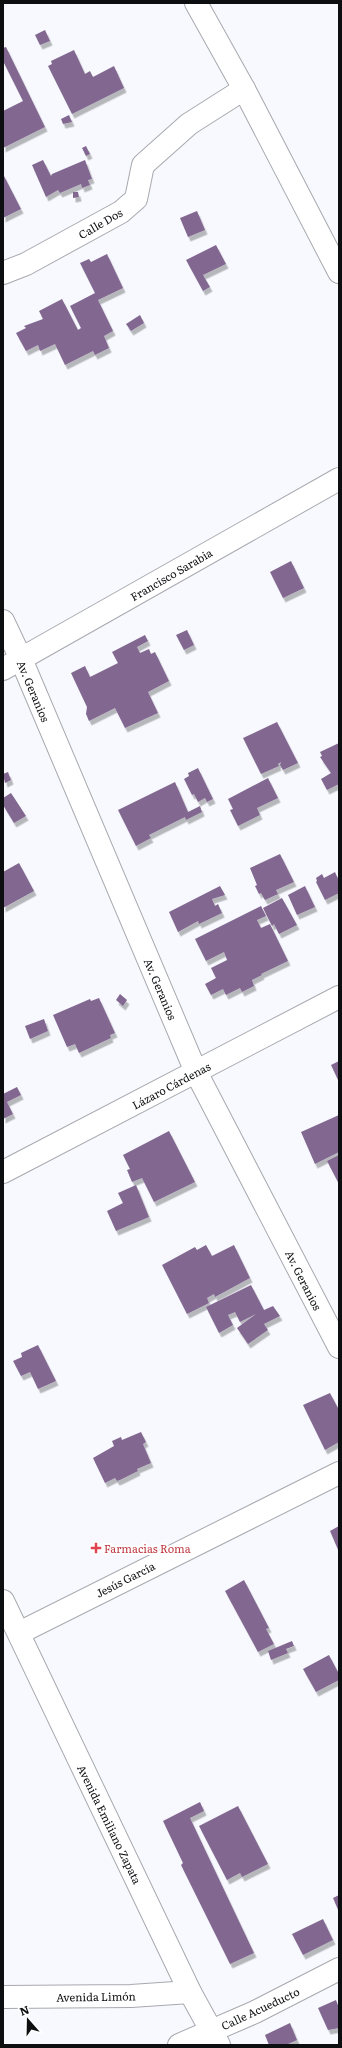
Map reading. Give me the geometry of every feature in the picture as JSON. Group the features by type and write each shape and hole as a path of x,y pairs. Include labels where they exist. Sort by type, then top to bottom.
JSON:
{"street":[{"path":"196,3 244,89 339,272"},
{"name":"Calle Dos","path":"3,273 26,264 121,212 136,199 143,164 189,124 244,89"},
{"name":"Francisco Sarabia","path":"12,664 339,479"},
{"name":"Av. Geranios","path":"3,622 12,664 196,1072 339,1347"},
{"name":"Lázaro Cárdenas","path":"3,1172 339,998"},
{"name":"Jesús García","path":"19,1633 339,1472"},
{"name":"Avenida Emiliano Zapata","path":"3,1602 190,1992 216,2038"},
{"name":"Calle Acueducto","path":"179,2045 216,2038 255,2012 339,1969"},
{"name":"Avenida Limón","path":"3,1997 131,1996 190,1992"}],"building":[{"path":"45,30 50,41 40,45 35,35"},
{"path":"6,47 45,127 3,148 3,111 23,101 3,61 3,48"},
{"path":"74,50 85,74 90,71 93,77 114,66 124,88 72,114 48,66 52,64 51,61"},
{"path":"69,115 72,122 63,124 61,119"},
{"path":"86,146 90,154 86,156 82,148"},
{"path":"43,160 51,176 52,174 85,160 92,179 88,180 90,185 82,188 81,184 60,193 58,190 46,197 32,165"},
{"path":"3,174 21,209 3,218"},
{"path":"73,192 78,192 79,197 73,198"},
{"path":"197,211 205,230 188,237 180,218"},
{"path":"216,245 226,264 203,275 210,287 203,291 186,260"},
{"path":"107,254 123,288 98,300 113,331 104,336 109,348 95,355 93,351 65,365 55,344 40,351 38,345 26,351 16,333 26,328 24,326 43,319 39,311 62,299 78,330 81,328 70,306 95,293 80,263 89,259 91,262"},
{"path":"140,315 144,323 131,331 126,324"},
{"path":"291,561 304,588 283,598 270,572"},
{"path":"187,630 194,645 184,650 176,635"},
{"path":"145,635 148,641 137,647 140,653 149,649 151,654 155,652 169,681 148,692 158,713 125,728 115,708 89,721 86,714 87,707 71,673 85,666 90,677 118,663 112,652"},
{"path":"277,722 298,763 283,770 280,765 281,762 278,764 279,766 261,774 243,738"},
{"path":"339,743 339,784 327,790 321,779 331,773 320,757 322,756 320,752"},
{"path":"198,768 213,799 207,802 205,798 198,802 194,794 192,795 184,779 189,776 188,773"},
{"path":"8,772 11,780 5,783 3,774"},
{"path":"268,778 278,798 257,808 260,815 238,826 230,810 233,809 228,799"},
{"path":"175,782 188,812 200,806 202,812 186,820 185,817 149,835 151,838 136,846 118,810"},
{"path":"11,793 26,816 14,823 3,805 3,798"},
{"path":"280,854 294,882 276,890 278,894 265,900 261,893 259,894 255,886 257,885 250,868"},
{"path":"19,863 34,891 3,908 3,872"},
{"path":"335,872 339,881 339,893 325,900 316,882 316,878 322,874 324,878"},
{"path":"220,886 225,895 212,899 215,906 218,904 222,913 199,924 198,921 178,932 169,912"},
{"path":"305,886 315,907 297,915 288,895"},
{"path":"282,898 297,925 279,934 274,924 272,926 263,908"},
{"path":"261,906 266,916 257,920 261,928 270,924 288,961 252,980 254,986 242,992 240,988 226,995 223,989 211,995 205,984 216,978 211,968 227,960 224,952 206,961 195,939"},
{"path":"120,994 127,1000 123,1006 116,1000"},
{"path":"99,998 115,1033 110,1035 111,1038 79,1053 75,1044 67,1047 53,1015 90,999 91,1001"},
{"path":"44,1019 48,1031 30,1039 25,1026"},
{"path":"339,1061 339,1082 331,1065"},
{"path":"17,1087 21,1095 7,1102 13,1114 3,1119 3,1094"},
{"path":"339,1115 339,1152 315,1164 301,1132"},
{"path":"169,1131 195,1182 154,1202 142,1178 132,1182 127,1170 130,1169 123,1155"},
{"path":"339,1155 339,1184 327,1161"},
{"path":"136,1185 149,1217 116,1231 107,1211 123,1203 118,1193"},
{"path":"206,1245 212,1256 234,1245 250,1278 215,1297 214,1294 207,1298 209,1303 187,1314 162,1265 195,1247 197,1250"},
{"path":"251,1285 264,1310 273,1306 280,1316 264,1324 268,1330 248,1344 237,1328 256,1314 240,1322 235,1312 228,1315 233,1325 219,1333 206,1307"},
{"path":"38,1345 56,1381 38,1389 30,1372 21,1376 13,1361 22,1357 21,1353"},
{"path":"330,1393 339,1410 339,1442 325,1450 303,1405"},
{"path":"141,1432 146,1442 143,1444 151,1463 137,1469 138,1471 120,1480 117,1481 115,1478 105,1483 93,1458 114,1446 112,1441 121,1437 122,1440"},
{"path":"339,1526 339,1552 330,1531"},
{"path":"244,1580 269,1628 266,1629 274,1644 258,1652 225,1591"},
{"path":"292,1641 294,1646 286,1649 288,1653 271,1660 268,1651"},
{"path":"329,1655 339,1674 339,1680 316,1692 303,1669"},
{"path":"200,1802 204,1811 190,1818 254,1953 230,1964 181,1865 183,1863 163,1821"},
{"path":"238,1806 268,1864 242,1877 240,1873 227,1880 199,1826"},
{"path":"339,1895 339,1912 333,1898"},
{"path":"323,1919 333,1940 303,1955 292,1934"},
{"path":"336,2000 339,2008 339,2028 328,2030 318,2008"},
{"path":"290,2023 297,2040 286,2045 269,2045 265,2035"}],"place":[{"name":"Farmacias Roma","path":"96,1548"}]}
